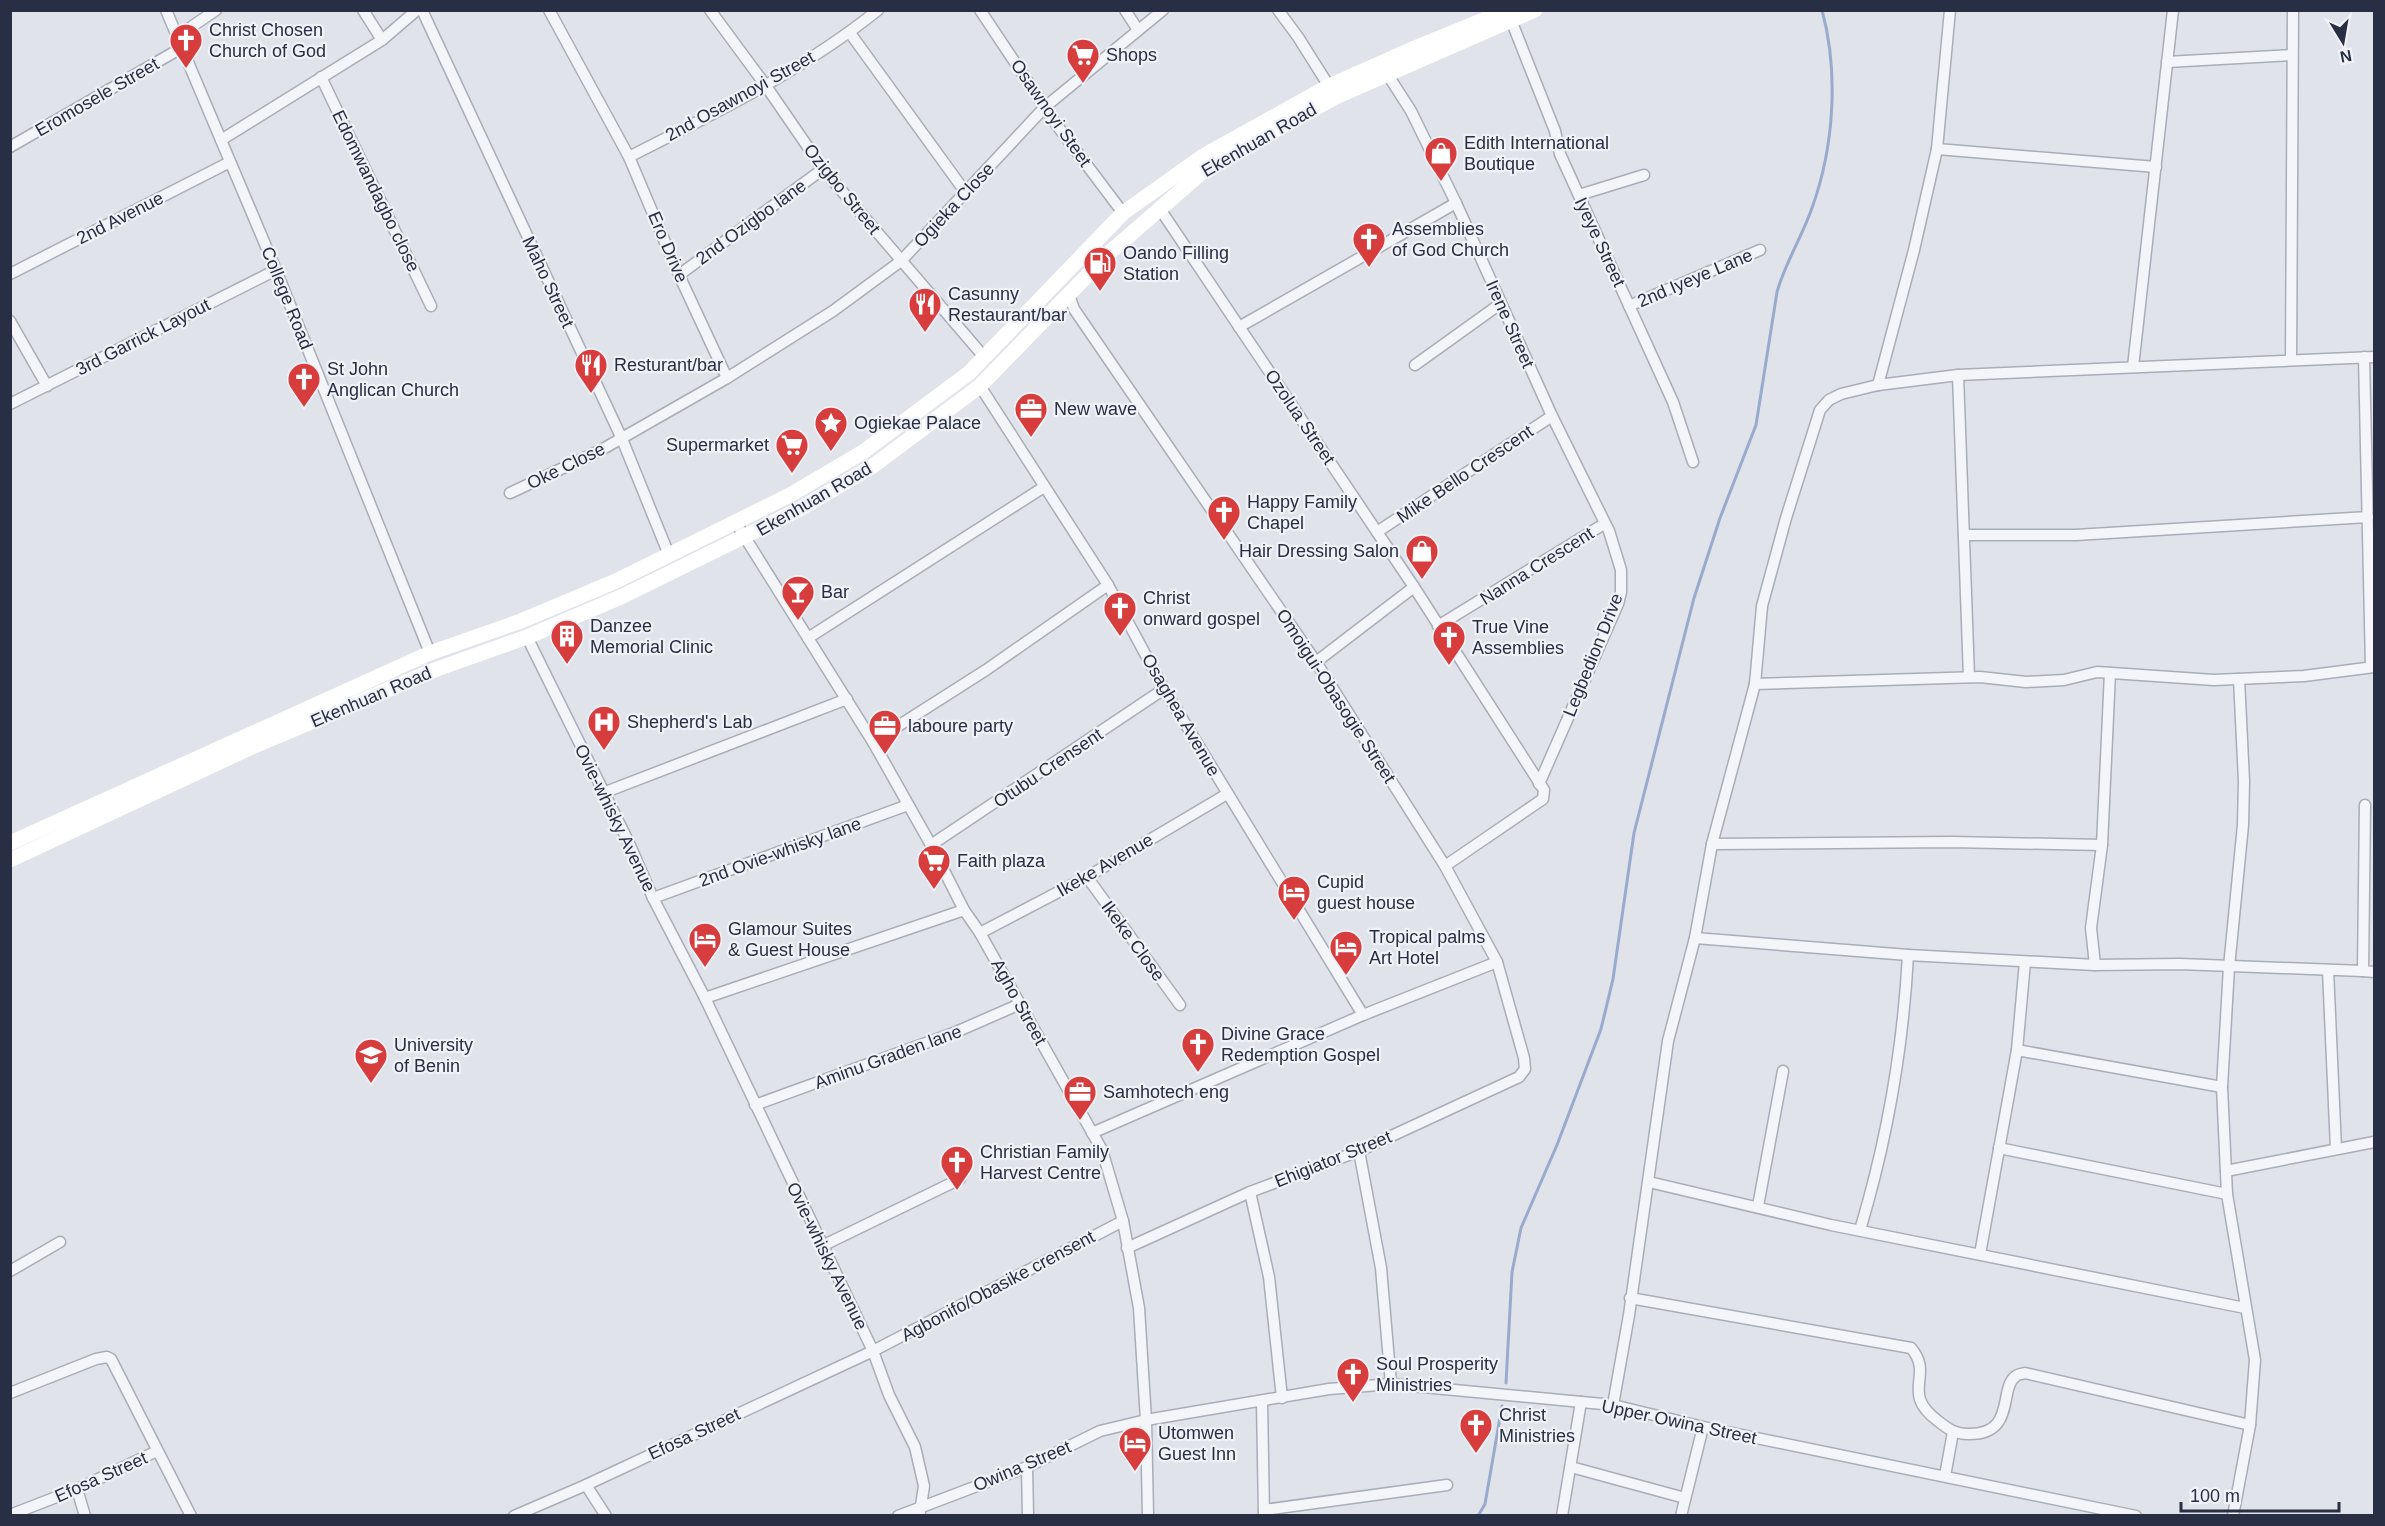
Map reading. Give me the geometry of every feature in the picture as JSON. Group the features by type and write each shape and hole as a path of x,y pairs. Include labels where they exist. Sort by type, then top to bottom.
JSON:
{"main road":[{"name":"Ekenhuan Road","path":"10,843 430,653 521,621 616,581 736,523 863,452 969,373 1123,213 1203,156 1383,68 1510,15 1535,10"},
{"name":"Ekenhuan Road","path":"10,860 254,746 437,669 527,637 623,596 744,538 873,466 980,386 1115,248 1208,166 1333,91"}],"street":[{"name":"College Road","path":"166,10 276,270 430,653"},
{"path":"178,36 216,10"},
{"path":"363,10 382,40"},
{"path":"221,140 382,40 417,10"},
{"name":"Maho Street","path":"422,10 621,439 669,555"},
{"name":"Ero Drive","path":"549,10 629,157 679,275 727,378"},
{"name":"Ozigbo Street","path":"710,10 823,169 985,358"},
{"name":"2nd Osawnoyi Street","path":"629,157 766,86 850,33 878,10"},
{"name":"Osawnoyi Steet","path":"980,10 1045,107 1123,213"},
{"path":"1125,10 1138,30"},
{"name":"Ogieka Close","path":"727,378 833,311 901,261 1045,107 1163,10"},
{"path":"1278,10 1333,91"},
{"path":"1878,385 1914,250 1937,149 1950,10"},
{"path":"2133,367 2173,10"},
{"path":"2291,360 2293,10"},
{"name":"Iyeye Street","path":"1510,15 1555,131 1560,154 1673,402 1693,462"},
{"path":"850,33 966,193"},
{"name":"Eromosele Street","path":"10,147 183,47"},
{"path":"2167,62 2292,55"},
{"name":"Irene Street","path":"1383,68 1411,111 1456,202 1500,304 1604,524"},
{"name":"Edomwandagbo close","path":"321,77 431,306"},
{"path":"1937,149 2156,167"},
{"name":"2nd Avenue","path":"10,274 230,162"},
{"name":"2nd Ozigbo lane","path":"679,275 823,169"},
{"path":"1579,195 1644,175"},
{"path":"1239,327 1456,202"},
{"name":"Ozolua Street","path":"1160,209 1414,587 1539,784"},
{"name":"2nd Iyeye Lane","path":"1629,306 1760,250"},
{"name":"3rd Garrick Layout","path":"10,405 276,270"},
{"name":"Omoigui-Obasogie Street","path":"1069,295 1074,309 1316,662 1445,866 1497,962 1524,1058"},
{"path":"1415,364 1500,304"},
{"path":"10,321 47,386"},
{"path":"1613,1405 1649,1182 1668,1041 1695,938 1712,844 1755,684 1762,606 1786,518 1820,410 1828,400 1841,394 1878,385 1958,375 2369,357 2368,517 2373,667 2304,676 2214,680 2097,672 2064,680 2026,682 1969,677 1755,684"},
{"path":"1958,375 1969,677"},
{"path":"621,439 727,378"},
{"name":"Osaghea Avenue","path":"980,386 1108,585 1164,689 1362,1015"},
{"name":"Mike Bello Crescent","path":"1377,532 1552,416"},
{"name":"Oke Close","path":"510,493 621,439"},
{"path":"808,638 1044,487"},
{"path":"1964,535 2076,535 2368,517"},
{"name":"Agho Street","path":"736,523 873,742 931,845 964,910 980,933 1102,1150 1123,1221 1138,1308 1146,1420 1148,1515"},
{"name":"Nanna Crescent","path":"1438,626 1604,524"},
{"name":"Legbedion Drive","path":"1539,784 1618,604 1621,592 1621,570 1609,531 1604,524"},
{"path":"873,742 986,670 1108,585"},
{"path":"1316,662 1414,587"},
{"name":"Ovie-whisky Avenue","path":"527,637 629,843 653,898 705,998 873,1351 889,1395 915,1447 924,1486 920,1512"},
{"path":"2095,966 2091,928 2102,845 2110,673"},
{"path":"2233,1515 2250,1425 2255,1360 2227,1194 2222,1086 2229,967 2243,825 2244,781 2239,679"},
{"name":"Otubu Crensent","path":"931,845 1164,689"},
{"path":"603,793 847,699"},
{"path":"1445,866 1543,799 1544,790 1539,784"},
{"name":"Ikeke Avenue","path":"980,933 1086,877 1227,794"},
{"name":"2nd Ovie-whisky lane","path":"653,898 908,805"},
{"path":"2363,971 2366,805"},
{"path":"1712,844 1952,842 2102,845"},
{"name":"Ikeke Close","path":"1086,877 1180,1005"},
{"path":"705,998 964,910"},
{"path":"1695,938 1908,955 2095,966 2180,964 2374,972"},
{"path":"1860,1230 1877,1171 1892,1097 1905,1014 1908,955"},
{"path":"1092,1133 1362,1015 1497,962"},
{"path":"1980,1254 2017,1050 2025,962"},
{"path":"2328,970 2336,1149"},
{"name":"Aminu Graden lane","path":"755,1105 956,1032 1020,1004"},
{"path":"2017,1050 2222,1086"},
{"name":"Ehigiator Street","path":"1127,1248 1250,1192 1359,1151 1519,1077 1525,1069 1524,1058"},
{"path":"1758,1206 1783,1071"},
{"path":"2226,1171 2374,1142"},
{"path":"1999,1148 2227,1194"},
{"path":"1359,1151 1380,1268 1391,1384"},
{"path":"822,1245 960,1179"},
{"path":"1649,1182 1860,1230 2245,1308"},
{"path":"1250,1192 1269,1277 1282,1398"},
{"name":"Agbonifo/Obasike crensent","path":"873,1351 1123,1221"},
{"path":"10,1270 60,1242"},
{"path":"1630,1298 1911,1348 1918,1357 1920,1367 1918,1396 1922,1407 1953,1432 1969,1434 1986,1431 2001,1419 2011,1382 2015,1376 2025,1373 2250,1425"},
{"name":"Efosa Street","path":"514,1515 586,1485 873,1351"},
{"path":"10,1393 96,1359 107,1357 111,1359 157,1451"},
{"name":"Upper Owina Street","path":"1146,1420 1329,1389 1391,1384 1613,1405 1703,1427 2135,1515"},
{"path":"1262,1402 1264,1513 1446,1485"},
{"path":"1562,1515 1581,1402"},
{"name":"Owina Street","path":"898,1515 920,1512 1026,1467 1100,1431 1146,1420"},
{"path":"1681,1515 1703,1427"},
{"path":"1945,1476 1953,1432"},
{"name":"Efosa Street","path":"10,1515 77,1489 157,1451 191,1515"},
{"path":"1026,1467 1028,1515"},
{"path":"1571,1467 1685,1498"},
{"path":"586,1485 606,1515"},
{"path":"77,1489 85,1515"}],"waterway":[{"path":"1506,1383 1512,1272 1521,1228 1557,1145 1601,1029 1613,979 1634,833 1694,598 1720,518 1756,425 1777,292 1812,208 1825,160 1832,110 1832,84 1831,59 1822,10"},
{"path":"1478,1516 1485,1504 1502,1406"}],"place":[{"name":"Christ Chosen Church of God","path":"186,69"},
{"name":"Shops","path":"1083,84"},
{"name":"Edith International Boutique","path":"1441,182"},
{"name":"Assemblies of God Church","path":"1369,268"},
{"name":"Oando Filling Station","path":"1100,292"},
{"name":"Casunny Restaurant/bar","path":"925,333"},
{"name":"Resturant/bar","path":"591,394"},
{"name":"St John Anglican Church","path":"304,408"},
{"name":"New wave","path":"1031,438"},
{"name":"Ogiekae Palace","path":"831,452"},
{"name":"Supermarket","path":"792,474"},
{"name":"Happy Family Chapel","path":"1224,541"},
{"name":"Hair Dressing Salon","path":"1422,580"},
{"name":"Bar","path":"798,621"},
{"name":"Christ onward gospel","path":"1120,637"},
{"name":"Danzee Memorial Clinic","path":"567,665"},
{"name":"True Vine Assemblies","path":"1449,666"},
{"name":"Shepherd's Lab","path":"604,751"},
{"name":"laboure party","path":"885,755"},
{"name":"Faith plaza","path":"934,890"},
{"name":"Cupid guest house","path":"1294,921"},
{"name":"Glamour Suites & Guest House","path":"705,968"},
{"name":"Tropical palms Art Hotel","path":"1346,976"},
{"name":"Divine Grace Redemption Gospel","path":"1198,1073"},
{"name":"University of Benin","path":"371,1084"},
{"name":"Samhotech eng","path":"1080,1121"},
{"name":"Christian Family Harvest Centre","path":"957,1191"},
{"name":"Soul Prosperity Ministries","path":"1353,1403"},
{"name":"Christ Ministries","path":"1476,1454"},
{"name":"Utomwen Guest Inn","path":"1135,1472"}]}
